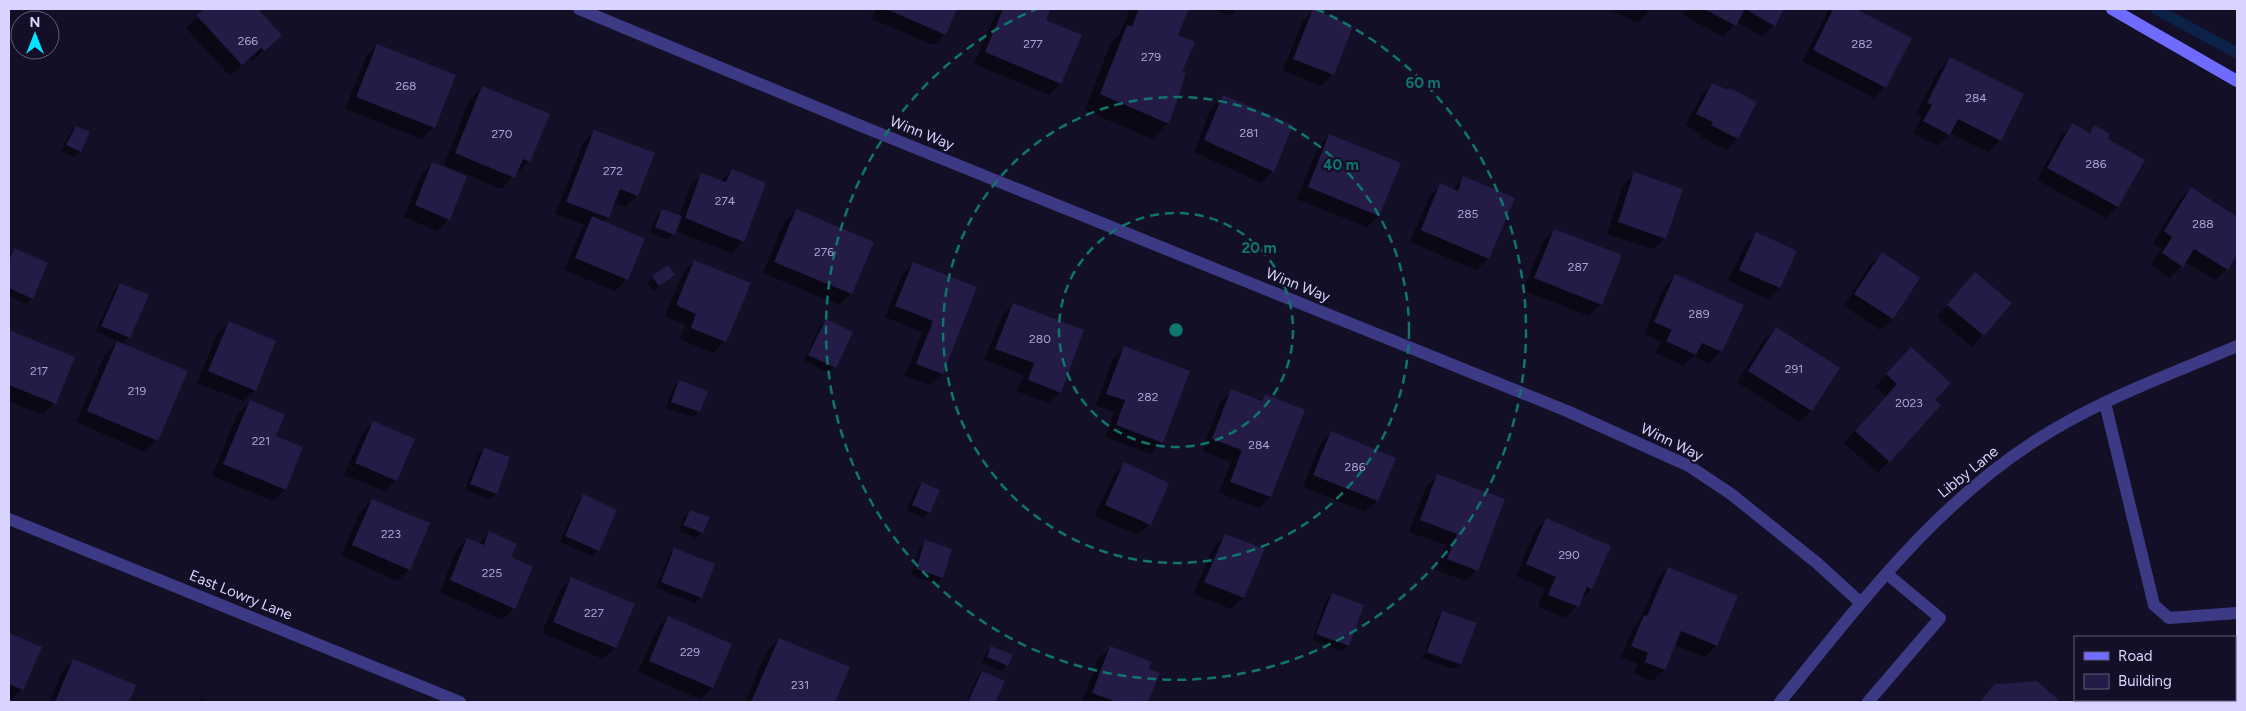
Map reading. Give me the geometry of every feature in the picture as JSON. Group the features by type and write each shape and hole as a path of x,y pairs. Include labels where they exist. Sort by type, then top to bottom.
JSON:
{"street":[{"name":"Winn Way","path":"579,9 880,134 1567,411 1689,466 1731,494 1817,563 1861,603"},
{"path":"2112,9 2237,81"},
{"name":"Libby Lane","path":"1780,702 1861,603 1943,514 1991,472 2036,440 2105,403 2237,346"},
{"path":"2105,403 2154,605 2169,618 2237,613"},
{"name":"East Lowry Lane","path":"9,519 460,702"},
{"path":"1868,702 1940,618 1888,574"}],"building":[{"path":"205,9 258,9 282,35 265,51 261,48 242,65 196,15"},
{"path":"886,9 957,9 946,35"},
{"path":"1003,9 1047,9 1050,10 1046,20 1082,35 1061,84 985,52"},
{"path":"1139,9 1189,9 1178,35 1195,42 1182,72 1186,73 1169,124 1100,94 1127,25 1132,26"},
{"path":"1313,9 1353,26 1334,75 1293,59"},
{"path":"1704,9 1745,9 1736,26"},
{"path":"1745,9 1784,9 1775,26"},
{"path":"1833,9 1856,9 1912,38 1886,88 1813,50"},
{"path":"377,44 456,75 435,128 356,97"},
{"path":"1950,57 2024,94 2001,141 1958,119 1950,135 1923,121 1932,105 1927,103"},
{"path":"1712,83 1728,90 1729,88 1757,102 1738,139 1711,125 1713,122 1696,114"},
{"path":"482,86 550,114 530,162 523,159 515,178 455,153"},
{"path":"1223,95 1293,125 1274,172 1204,140"},
{"path":"2072,123 2090,133 2094,125 2110,134 2108,139 2145,160 2118,207 2047,168"},
{"path":"76,126 90,132 81,152 66,145"},
{"path":"594,130 655,153 638,196 620,189 609,218 566,202"},
{"path":"1329,134 1401,163 1379,216 1308,187"},
{"path":"432,162 467,176 450,220 415,205"},
{"path":"732,169 766,183 744,242 685,218 701,173 726,182"},
{"path":"1634,172 1683,189 1666,239 1618,222"},
{"path":"1463,176 1515,198 1489,259 1421,230 1440,183 1458,191"},
{"path":"2191,187 2237,217 2237,254 2228,270 2194,249 2183,267 2162,253 2172,237 2164,231"},
{"path":"662,209 682,216 675,235 655,227"},
{"path":"796,209 874,242 852,294 774,262"},
{"path":"592,216 645,239 628,280 575,258"},
{"path":"1554,229 1622,255 1602,305 1534,278"},
{"path":"1756,232 1797,251 1780,288 1739,270"},
{"path":"14,248 48,263 33,299 9,288 9,260"},
{"path":"1882,252 1920,278 1893,319 1854,294"},
{"path":"694,260 751,283 726,342 691,328 696,314 676,305"},
{"path":"913,262 977,287 943,374 916,364 933,321 895,306"},
{"path":"668,265 675,275 659,286 652,276"},
{"path":"1975,272 2012,303 1984,336 1947,305"},
{"path":"1675,274 1744,305 1722,352 1702,343 1696,355 1666,341 1672,330 1654,322"},
{"path":"120,283 149,295 130,338 101,326"},
{"path":"1013,303 1084,330 1061,393 1028,380 1034,363 995,349"},
{"path":"826,319 853,332 836,368 808,355"},
{"path":"229,321 276,341 256,391 208,371"},
{"path":"1776,327 1840,368 1812,411 1748,371"},
{"path":"9,330 75,357 56,404 9,385"},
{"path":"117,341 188,371 158,441 87,411"},
{"path":"1124,346 1190,371 1163,443 1116,425 1125,400 1106,394"},
{"path":"1911,347 1951,383 1935,400 1941,405 1890,462 1855,431 1897,384 1886,374"},
{"path":"679,380 708,391 700,412 671,402"},
{"path":"1231,389 1262,401 1265,394 1305,410 1271,497 1230,482 1242,450 1212,439"},
{"path":"250,400 285,415 276,436 303,447 286,490 223,464"},
{"path":"373,421 415,439 397,481 355,463"},
{"path":"1331,431 1396,458 1378,501 1313,475"},
{"path":"484,448 510,457 497,494 470,484"},
{"path":"1124,462 1169,483 1151,525 1105,505"},
{"path":"1437,474 1505,499 1478,571 1447,559 1457,534 1420,520"},
{"path":"922,482 940,490 930,513 912,505"},
{"path":"583,494 617,510 599,551 565,536"},
{"path":"372,499 430,523 410,570 352,545"},
{"path":"690,510 710,517 703,533 683,525"},
{"path":"1546,518 1611,546 1592,589 1587,587 1579,607 1548,595 1556,577 1526,564"},
{"path":"489,531 517,544 511,557 533,567 515,609 450,580 467,538 484,545"},
{"path":"1225,534 1265,549 1244,598 1204,582"},
{"path":"925,540 952,549 943,578 916,569"},
{"path":"674,548 715,564 702,598 661,582"},
{"path":"1668,567 1738,596 1717,646 1681,631 1665,670 1645,662 1648,653 1631,646 1644,615 1647,616"},
{"path":"571,577 635,604 616,648 553,622"},
{"path":"1332,593 1364,605 1349,646 1316,634"},
{"path":"1442,611 1477,623 1461,664 1427,652"},
{"path":"668,616 732,644 713,688 649,661"},
{"path":"9,633 42,647 23,690 9,684"},
{"path":"779,638 850,667 835,702 751,702"},
{"path":"991,646 1013,655 1008,666 987,657"},
{"path":"1110,646 1152,662 1149,669 1160,673 1148,702 1117,702 1092,693"},
{"path":"73,659 136,685 129,702 55,702"},
{"path":"982,671 1005,681 995,702 968,702"},
{"path":"2037,681 2061,702 1979,702 1996,683"}],"waterway":[{"path":"2156,9 2237,53"}]}
